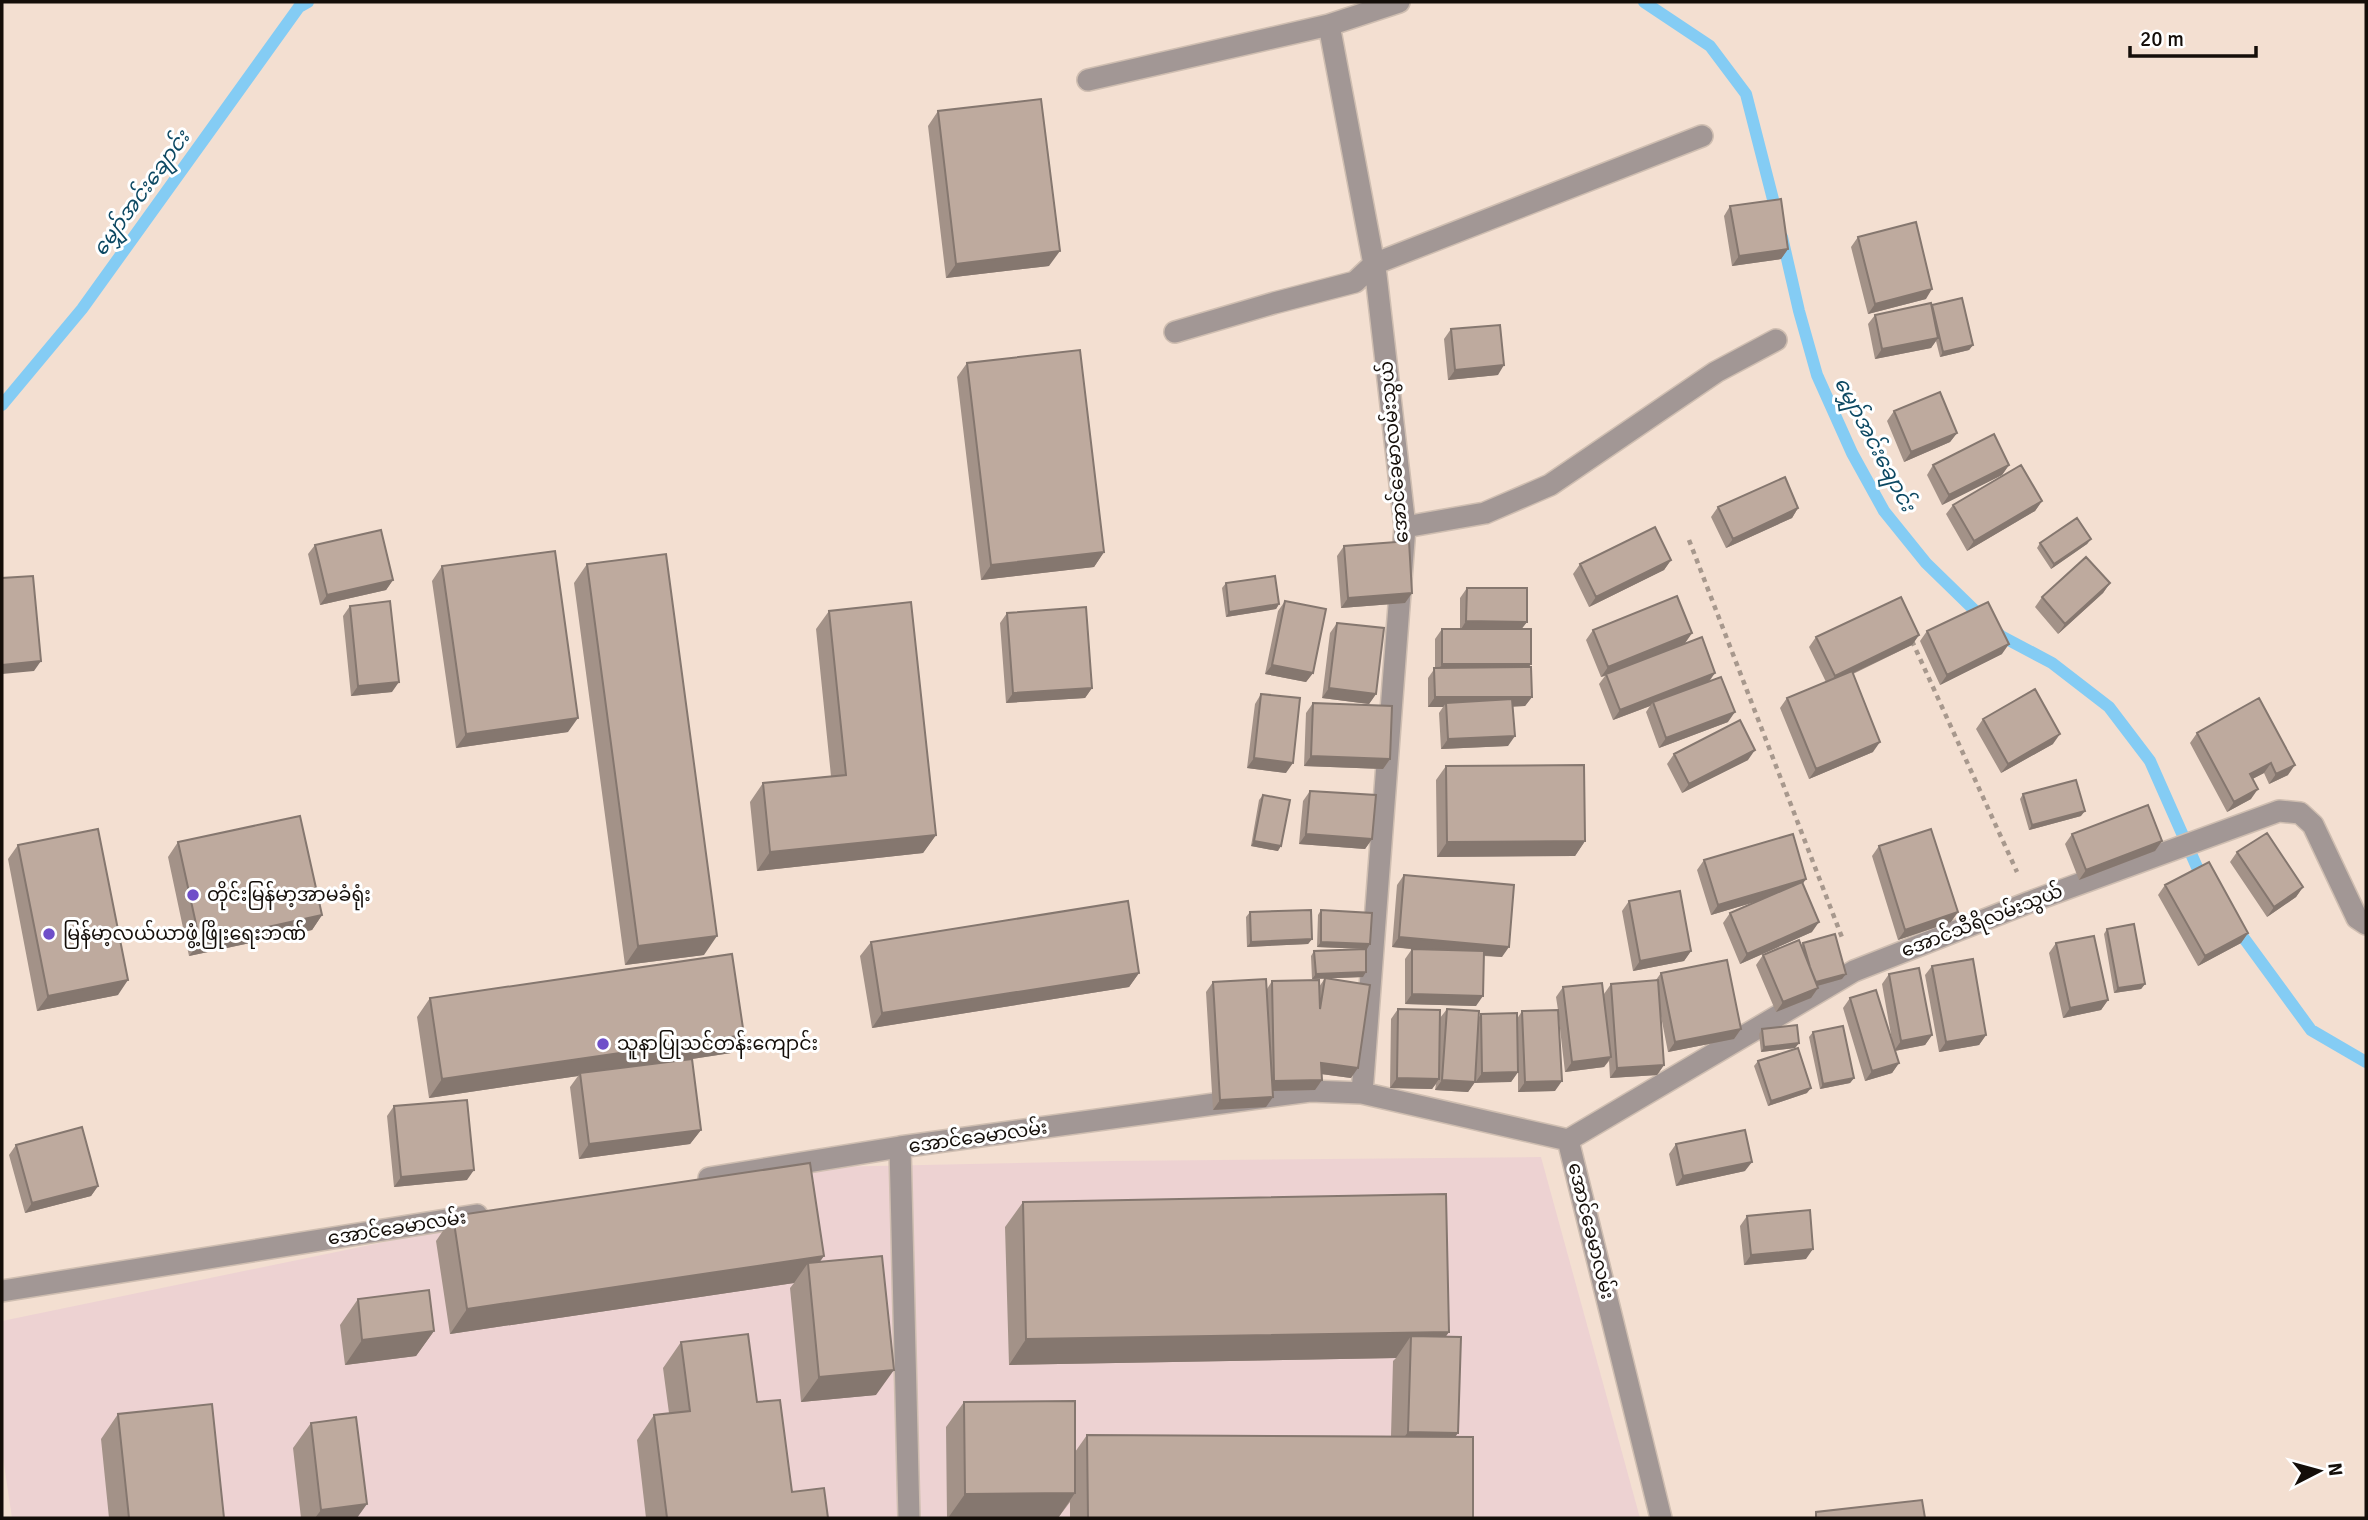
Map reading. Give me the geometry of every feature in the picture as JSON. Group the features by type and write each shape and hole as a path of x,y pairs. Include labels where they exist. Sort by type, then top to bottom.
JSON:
{"street":[{"path":"1088,80 1329,25 1399,2"},
{"name":"အောင်ခေမာလမ်းသွယ်","path":"1329,25 1374,264 1405,527 1362,1093"},
{"path":"1175,332 1354,282 1374,264 1702,136"},
{"path":"1405,527 1485,513 1550,485 1716,372 1776,340"},
{"name":"အောင်သီရိလမ်းသွယ်","path":"1568,1140 1854,971 2030,902 2279,811 2300,813 2313,825 2357,918 2366,924"},
{"name":"အောင်ခေမာလမ်း","path":"693,1180 900,1147 1310,1091 1362,1093 1568,1140 1661,1518"},
{"path":"900,1147 909,1518"},
{"name":"အောင်ခေမာလမ်း","path":"2,1291 499,1211"}],"path":[{"path":"1689,540 1854,971"},
{"path":"1909,635 2030,902"}],"shaded area":[{"path":"1541,1157 1640,1518 12,1518 2,1451 2,1321 510,1216 828,1167"}],"building":[{"path":"1041,99 1060,251 956,264 938,111"},
{"path":"1781,199 1788,249 1739,256 1730,206"},
{"path":"1916,222 1932,289 1875,304 1858,237"},
{"path":"1962,298 1973,345 1943,352 1932,305"},
{"path":"1931,303 1938,338 1882,349 1875,315"},
{"path":"1500,325 1504,365 1455,370 1451,329"},
{"path":"1080,350 1104,552 991,565 967,363"},
{"path":"1940,392 1957,433 1911,452 1894,411"},
{"path":"1994,434 2009,465 1949,495 1933,465"},
{"path":"2021,465 2042,501 1974,541 1953,505"},
{"path":"1785,477 1798,508 1733,539 1718,507"},
{"path":"2077,518 2091,539 2054,564 2040,543"},
{"path":"1655,527 1671,560 1596,597 1580,564"},
{"path":"381,530 393,580 327,595 315,545"},
{"path":"1409,541 1412,593 1348,598 1344,546"},
{"path":"555,551 578,718 466,734 442,566"},
{"path":"666,554 717,936 638,946 587,564"},
{"path":"2086,557 2110,583 2065,624 2042,597"},
{"path":"33,576 41,661 2,665 2,578"},
{"path":"1275,576 1279,604 1229,612 1226,583"},
{"path":"1467,588 1527,588 1527,622 1466,621"},
{"path":"1677,596 1692,633 1608,667 1593,630"},
{"path":"1901,597 1919,635 1835,676 1816,637"},
{"path":"390,601 399,682 358,686 350,606"},
{"path":"1285,601 1326,609 1313,673 1272,665"},
{"path":"911,602 936,835 770,852 763,783 846,775 829,611"},
{"path":"1988,602 2009,644 1947,675 1927,631"},
{"path":"1086,607 1092,688 1013,693 1007,613"},
{"path":"1337,623 1384,628 1376,694 1329,688"},
{"path":"1442,629 1531,629 1531,664 1442,664"},
{"path":"1702,637 1715,673 1620,710 1606,674"},
{"path":"1531,667 1532,697 1435,697 1434,668"},
{"path":"1852,671 1880,742 1816,769 1787,698"},
{"path":"1721,677 1735,712 1666,738 1653,702"},
{"path":"2035,689 2060,734 2008,764 1983,719"},
{"path":"1261,694 1300,698 1293,763 1254,758"},
{"path":"2259,698 2295,765 2276,774 2271,763 2250,774 2258,789 2234,802 2197,733"},
{"path":"1512,699 1515,736 1448,739 1446,703"},
{"path":"1313,703 1392,706 1390,759 1311,756"},
{"path":"1740,720 1755,750 1689,784 1674,754"},
{"path":"1584,765 1585,841 1447,842 1446,766"},
{"path":"2076,780 2085,811 2032,825 2023,794"},
{"path":"1310,791 1376,795 1372,839 1306,834"},
{"path":"1263,795 1290,800 1281,846 1254,841"},
{"path":"2148,805 2162,841 2086,870 2072,834"},
{"path":"300,816 322,915 200,942 178,842"},
{"path":"98,829 128,980 48,996 18,845"},
{"path":"1931,829 1958,912 1905,930 1879,846"},
{"path":"2267,833 2303,887 2274,907 2237,852"},
{"path":"1793,834 1806,879 1718,905 1704,860"},
{"path":"2209,862 2248,933 2205,956 2165,885"},
{"path":"1404,875 1514,885 1509,947 1399,937"},
{"path":"1802,882 1819,922 1747,954 1730,913"},
{"path":"1680,891 1691,951 1640,961 1629,901"},
{"path":"1128,901 1139,973 882,1013 871,942"},
{"path":"1311,910 1312,939 1251,942 1250,912"},
{"path":"1321,910 1372,913 1370,944 1321,942"},
{"path":"2134,924 2145,984 2118,988 2107,929"},
{"path":"1835,934 1846,974 1816,982 1803,943"},
{"path":"2094,936 2108,1000 2070,1008 2056,943"},
{"path":"1799,940 1818,988 1783,1002 1763,955"},
{"path":"1366,949 1366,972 1316,974 1314,951"},
{"path":"1412,949 1484,951 1483,996 1412,994"},
{"path":"732,954 744,1035 442,1079 430,998"},
{"path":"1973,959 1986,1035 1946,1042 1932,966"},
{"path":"1727,960 1741,1029 1675,1042 1661,973"},
{"path":"1919,968 1932,1035 1901,1041 1889,974"},
{"path":"1325,978 1370,985 1358,1068 1321,1063 1322,1080 1274,1081 1272,981 1319,980 1320,1009"},
{"path":"1266,979 1273,1097 1220,1100 1213,982"},
{"path":"1658,980 1664,1065 1617,1068 1611,984"},
{"path":"1602,983 1611,1057 1572,1062 1563,987"},
{"path":"1876,990 1899,1063 1872,1071 1850,998"},
{"path":"1398,1009 1440,1010 1439,1079 1397,1078"},
{"path":"1447,1009 1479,1011 1475,1082 1442,1080"},
{"path":"1558,1010 1562,1081 1525,1082 1522,1011"},
{"path":"1517,1013 1518,1072 1482,1073 1481,1014"},
{"path":"1797,1025 1799,1043 1764,1047 1762,1029"},
{"path":"1843,1026 1854,1078 1823,1084 1813,1032"},
{"path":"1798,1048 1811,1088 1771,1101 1758,1061"},
{"path":"692,1059 701,1130 589,1144 580,1073"},
{"path":"467,1100 474,1170 401,1177 394,1106"},
{"path":"82,1127 98,1186 32,1203 16,1145"},
{"path":"1745,1130 1752,1162 1683,1176 1676,1144"},
{"path":"810,1163 824,1256 467,1309 453,1216"},
{"path":"1446,1194 1449,1332 1026,1339 1023,1202"},
{"path":"1810,1210 1813,1249 1751,1255 1747,1216"},
{"path":"882,1256 894,1370 819,1377 808,1263"},
{"path":"429,1290 434,1331 362,1340 358,1299"},
{"path":"748,1334 757,1402 780,1400 792,1492 824,1488 828,1518 667,1518 654,1415 690,1411 681,1342"},
{"path":"1411,1336 1461,1337 1458,1433 1408,1432"},
{"path":"1075,1401 1075,1493 965,1494 964,1402"},
{"path":"212,1404 224,1518 129,1518 118,1414"},
{"path":"356,1417 367,1504 321,1510 311,1423"},
{"path":"1087,1435 1473,1437 1473,1518 1088,1518"},
{"path":"1922,1500 1925,1518 1816,1518 1816,1512"}],"waterway":[{"name":"မျှော်အင်းချောင်း","path":"2,405 82,309 299,7 308,2"},
{"name":"မျှော်အင်းချောင်း","path":"1644,2 1710,46 1746,94 1777,215"},
{"name":"မျှော်အင်းချောင်း","path":"1782,237 1817,375 1852,453 1884,511 1926,563 2001,636 2052,663 2109,707 2150,761 2204,883"},
{"name":"မျှော်အင်းချောင်း","path":"2235,926 2311,1030 2366,1062"}],"place":[{"name":"တိုင်းမြန်မာ့အာမခံရုံး","path":"193,895"},
{"name":"မြန်မာ့လယ်ယာဖွံ့ဖြိုးရေးဘဏ်","path":"49,934"},
{"name":"သူနာပြုသင်တန်းကျောင်း","path":"603,1044"}]}
